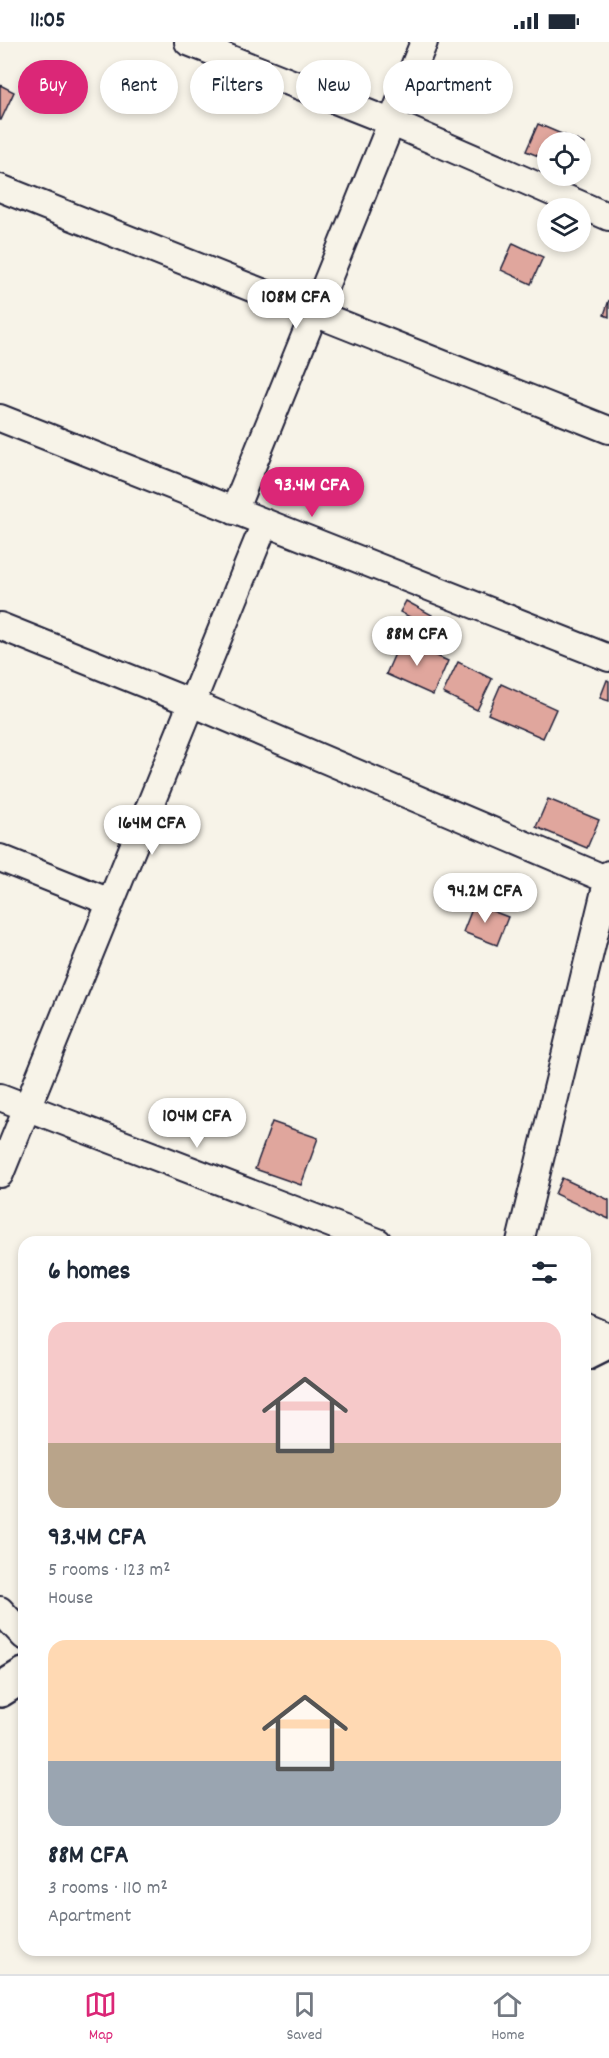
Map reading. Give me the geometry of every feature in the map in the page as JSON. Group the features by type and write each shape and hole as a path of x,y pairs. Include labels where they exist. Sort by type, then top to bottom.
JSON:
{"main road":[{"path":"591,1350 609,1339"},
{"path":"0,1689 18,1678"}],"street":[{"path":"188,42 393,123 609,217"},
{"path":"234,511 424,42"},
{"path":"0,188 609,430"},
{"path":"0,418 609,658"},
{"path":"0,1173 265,523"},
{"path":"0,626 192,703 608,877 521,1236"},
{"path":"0,858 110,902"},
{"path":"0,1097 362,1236"},
{"path":"591,1330 609,1339"},
{"path":"0,1610 18,1630"}],"building":[{"path":"0,85 14,92 1,120 0,120"},
{"path":"538,124 557,132 537,132 537,156 526,151"},
{"path":"513,243 543,257 531,284 501,270"},
{"path":"609,300 609,317 604,315"},
{"path":"406,601 432,615 427,626 400,612"},
{"path":"401,640 448,661 433,695 386,674"},
{"path":"458,662 492,679 477,710 443,693"},
{"path":"607,680 609,681 609,701 600,698"},
{"path":"501,684 556,709 543,738 488,714"},
{"path":"548,799 599,820 587,848 536,827"},
{"path":"474,904 508,917 497,945 463,932"},
{"path":"272,1122 318,1138 301,1185 255,1169"},
{"path":"562,1178 609,1200 609,1219 555,1194"}]}
